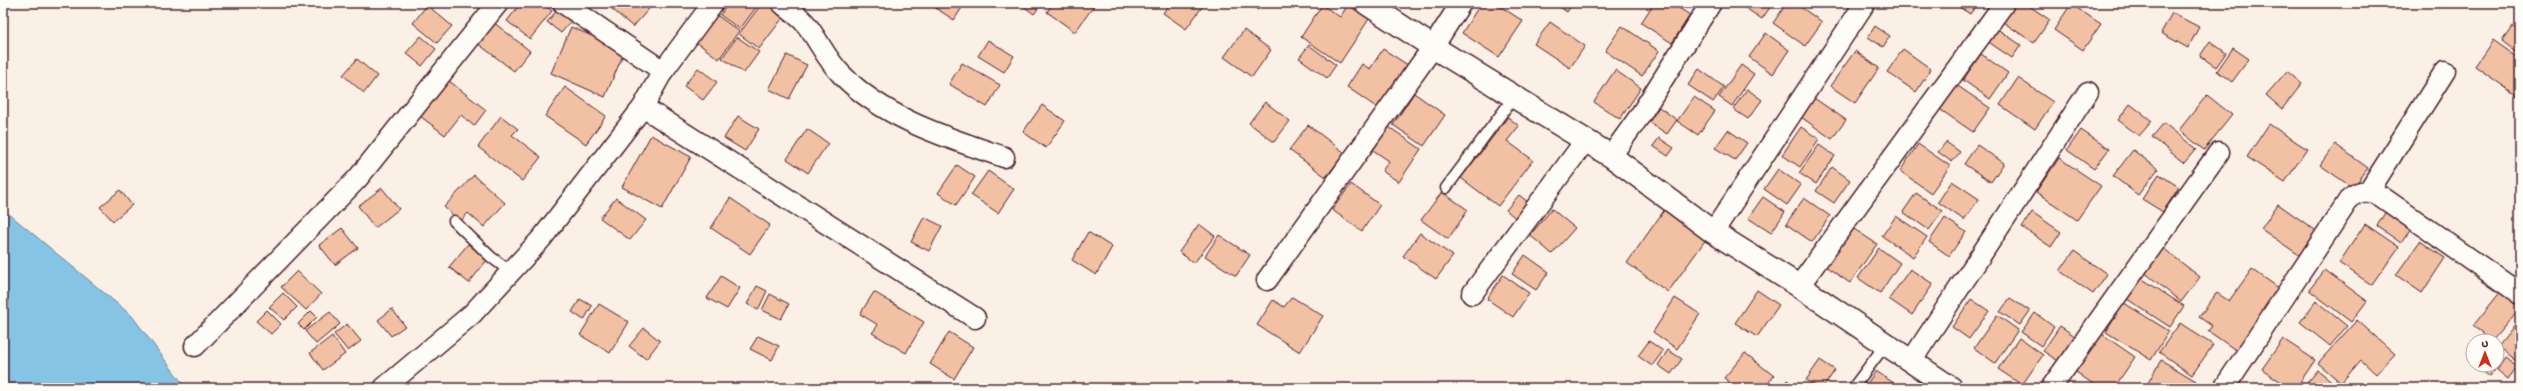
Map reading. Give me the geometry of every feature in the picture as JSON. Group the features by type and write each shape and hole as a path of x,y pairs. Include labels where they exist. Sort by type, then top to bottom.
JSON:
{"street":[{"path":"195,346 358,178 498,3"},
{"path":"563,3 663,72"},
{"path":"384,388 472,314 542,238 643,107 663,72 713,3"},
{"path":"782,3 805,23 826,58 843,77 876,103 934,134 1004,157"},
{"path":"1366,3 1433,47 1611,156 1713,232 1799,286 1885,345 1912,360 1951,388"},
{"path":"1267,280 1433,47 1461,3"},
{"path":"1611,156 1639,117 1711,3"},
{"path":"1713,232 1865,3"},
{"path":"1799,286 2003,5"},
{"path":"2369,191 2445,72"},
{"path":"1912,360 2088,92"},
{"path":"643,107 976,318"},
{"path":"1472,294 1585,141"},
{"path":"2051,388 2219,152"},
{"path":"2224,388 2350,198 2360,192 2369,191 2382,197 2520,294"}],"lane":[{"path":"1446,188 1514,97"},
{"path":"454,221 491,257 511,272"},
{"path":"1853,388 1885,345"}],"water":[{"path":"3,209 132,316 186,388 3,388"}],"building":[{"path":"521,3 542,3 552,11 530,39 507,21"},
{"path":"605,3 654,3 633,27"},
{"path":"729,3 753,3 757,6 740,29 720,15"},
{"path":"762,3 768,3 785,15 759,49 739,34"},
{"path":"928,3 965,3 954,20"},
{"path":"1019,3 1042,3 1034,14"},
{"path":"1053,3 1096,3 1075,32 1047,12"},
{"path":"1170,3 1205,3 1186,29 1163,13"},
{"path":"1248,3 1263,3 1258,10"},
{"path":"1481,3 1495,3 1523,21 1499,57 1462,33"},
{"path":"1554,3 1573,3 1567,12"},
{"path":"1654,3 1671,3 1690,15 1672,43 1641,23"},
{"path":"1747,3 1773,3 1762,19 1744,7"},
{"path":"1787,3 1795,3 1822,22 1805,46 1773,23"},
{"path":"1953,3 1978,3 1970,14"},
{"path":"2007,3 2025,3 2050,20 2034,43 1997,18"},
{"path":"2508,3 2520,3 2520,11"},
{"path":"2071,4 2101,24 2083,50 2054,30"},
{"path":"427,5 452,26 437,43 413,23"},
{"path":"1322,5 1340,17 1348,5 1369,19 1340,63 1301,37"},
{"path":"559,8 573,19 561,33 547,22"},
{"path":"2172,13 2199,27 2188,48 2161,33"},
{"path":"715,14 739,31 719,59 695,41"},
{"path":"493,22 530,51 514,71 477,43"},
{"path":"1550,22 1585,46 1570,68 1534,44"},
{"path":"1622,26 1659,51 1642,76 1605,51"},
{"path":"1875,26 1890,36 1883,47 1868,37"},
{"path":"2513,26 2520,31 2520,55 2502,41"},
{"path":"571,27 625,50 605,97 551,73"},
{"path":"1996,28 2021,45 2012,58 1987,41"},
{"path":"1244,30 1271,50 1252,77 1224,57"},
{"path":"1766,33 1789,50 1773,74 1749,57"},
{"path":"421,36 436,49 422,66 406,53"},
{"path":"737,37 759,52 744,73 722,58"},
{"path":"988,40 1014,56 1004,72 978,56"},
{"path":"2493,40 2520,59 2520,98 2475,66"},
{"path":"2210,41 2226,53 2216,67 2200,56"},
{"path":"1309,45 1336,65 1327,78 1299,58"},
{"path":"2233,48 2249,59 2232,82 2217,71"},
{"path":"1383,49 1411,67 1382,111 1347,87 1362,64 1370,69"},
{"path":"1903,49 1931,69 1916,92 1887,72"},
{"path":"1855,51 1879,68 1855,103 1830,86"},
{"path":"1981,54 2008,73 1990,99 1963,80"},
{"path":"787,55 807,65 789,99 769,89"},
{"path":"357,59 377,76 364,93 343,75"},
{"path":"962,63 1000,85 987,107 949,84"},
{"path":"1741,65 1754,74 1732,106 1719,97"},
{"path":"698,68 717,82 703,100 684,86"},
{"path":"1699,69 1724,87 1713,102 1688,85"},
{"path":"1615,70 1641,88 1620,119 1594,102"},
{"path":"2287,71 2302,84 2282,109 2266,95"},
{"path":"2018,78 2053,102 2035,129 2000,105"},
{"path":"448,80 486,110 474,126 461,115 445,135 420,116"},
{"path":"1955,84 1990,108 1973,132 1938,108"},
{"path":"565,87 606,116 586,144 545,116"},
{"path":"1747,89 1762,100 1748,119 1733,109"},
{"path":"1414,93 1445,115 1424,146 1393,125"},
{"path":"2207,95 2232,115 2204,150 2179,130"},
{"path":"1694,97 1715,111 1698,135 1677,121"},
{"path":"1814,98 1846,120 1832,139 1801,117"},
{"path":"1265,102 1290,121 1274,142 1249,123"},
{"path":"2130,104 2152,121 2139,136 2118,120"},
{"path":"1042,105 1065,121 1046,148 1023,132"},
{"path":"1659,107 1677,120 1667,134 1649,122"},
{"path":"501,116 518,129 512,135 541,157 522,181 478,147"},
{"path":"738,116 759,129 745,151 724,138"},
{"path":"1508,117 1519,126 1507,141 1533,160 1498,206 1461,178"},
{"path":"2164,123 2196,149 2184,163 2152,137"},
{"path":"2269,124 2307,149 2285,182 2247,157"},
{"path":"1308,125 1345,153 1326,177 1289,150"},
{"path":"1389,127 1421,149 1399,182 1382,171 1389,161 1373,150"},
{"path":"1801,127 1819,139 1800,167 1782,155"},
{"path":"807,129 828,143 808,173 787,159"},
{"path":"1728,130 1747,143 1735,160 1715,148"},
{"path":"2081,130 2109,149 2094,169 2067,150"},
{"path":"651,135 691,157 662,209 622,187"},
{"path":"1659,138 1674,148 1668,156 1653,146"},
{"path":"1946,142 1960,152 1952,162 1938,152"},
{"path":"1918,144 1950,166 1931,193 1900,171"},
{"path":"2335,144 2368,168 2353,188 2320,165"},
{"path":"1819,145 1835,156 1816,184 1799,173"},
{"path":"1977,145 2004,163 1991,182 1964,164"},
{"path":"2133,150 2158,169 2138,195 2113,176"},
{"path":"2059,158 2101,186 2077,220 2036,192"},
{"path":"957,165 975,177 956,205 938,193"},
{"path":"1832,167 1850,180 1834,203 1816,191"},
{"path":"1778,169 1801,185 1787,205 1764,189"},
{"path":"988,171 1014,189 998,213 971,195"},
{"path":"2159,174 2179,187 2163,212 2142,199"},
{"path":"474,175 505,203 484,227 468,213 460,222 444,207"},
{"path":"1952,181 1979,199 1964,220 1938,202"},
{"path":"1351,184 1380,205 1362,231 1332,210"},
{"path":"382,188 399,209 375,228 358,206"},
{"path":"120,190 132,205 113,221 100,207"},
{"path":"1442,192 1468,210 1448,239 1421,220"},
{"path":"1916,193 1943,211 1929,230 1903,212"},
{"path":"1519,195 1533,206 1520,222 1506,210"},
{"path":"1763,197 1785,212 1771,233 1748,218"},
{"path":"616,198 646,220 630,240 600,218"},
{"path":"730,198 770,225 750,254 711,228"},
{"path":"1804,198 1830,216 1812,242 1786,224"},
{"path":"2278,204 2322,235 2305,259 2261,229"},
{"path":"1552,209 1575,228 1552,254 1530,235"},
{"path":"1665,209 1707,238 1668,292 1627,263"},
{"path":"2386,211 2411,229 2401,243 2377,226"},
{"path":"2032,212 2061,232 2051,247 2022,227"},
{"path":"1896,216 1927,237 1913,257 1882,236"},
{"path":"924,217 942,226 929,251 911,242"},
{"path":"1945,218 1966,232 1949,256 1929,242"},
{"path":"1199,224 1215,236 1194,263 1179,252"},
{"path":"2365,224 2399,247 2372,285 2339,263"},
{"path":"1851,227 1877,244 1850,283 1825,266"},
{"path":"342,228 358,248 335,265 319,245"},
{"path":"1088,232 1112,247 1096,275 1072,260"},
{"path":"1420,233 1453,256 1436,279 1403,256"},
{"path":"1219,235 1250,255 1236,276 1205,256"},
{"path":"2420,241 2445,258 2422,293 2396,275"},
{"path":"468,244 487,260 469,283 449,267"},
{"path":"1879,248 1900,263 1880,293 1858,278"},
{"path":"2163,248 2200,277 2181,302 2144,272"},
{"path":"2074,251 2107,274 2093,294 2060,271"},
{"path":"1525,255 1549,272 1536,290 1512,274"},
{"path":"1910,269 1933,284 1912,315 1889,299"},
{"path":"2252,269 2283,291 2240,353 2208,331 2212,326 2199,317 2217,293 2229,301"},
{"path":"2325,270 2367,301 2351,322 2309,290"},
{"path":"297,271 321,294 306,310 281,287"},
{"path":"1503,275 1529,293 1513,317 1487,299"},
{"path":"721,276 740,288 727,309 707,298"},
{"path":"2141,278 2184,306 2170,327 2127,299"},
{"path":"757,286 767,291 758,310 747,304"},
{"path":"1757,290 1779,305 1757,337 1735,323"},
{"path":"2502,290 2520,304 2520,308 2499,333 2482,333 2473,326"},
{"path":"874,292 924,322 906,353 872,333 878,325 860,314"},
{"path":"283,293 297,307 284,320 269,307"},
{"path":"770,294 789,304 781,319 762,310"},
{"path":"1292,297 1323,316 1300,352 1257,325 1273,300 1284,307"},
{"path":"1675,298 1700,314 1677,349 1653,332"},
{"path":"2010,298 2030,311 2020,325 2000,312"},
{"path":"580,299 592,306 584,320 572,312"},
{"path":"1971,299 1989,311 1969,339 1952,327"},
{"path":"2316,301 2347,326 2330,346 2300,322"},
{"path":"2124,303 2169,331 2151,360 2106,332"},
{"path":"599,304 629,322 610,353 580,335"},
{"path":"392,309 405,326 391,336 378,320"},
{"path":"267,310 281,324 271,334 256,321"},
{"path":"311,311 317,317 304,330 298,324"},
{"path":"330,312 340,324 316,344 305,331"},
{"path":"2035,313 2054,327 2041,346 2021,332"},
{"path":"1997,315 2018,330 1995,363 1974,348"},
{"path":"2520,319 2520,364 2505,352 2505,338"},
{"path":"2357,320 2395,354 2376,374 2361,360 2341,383 2318,363"},
{"path":"2180,323 2213,345 2192,375 2159,352"},
{"path":"347,324 361,341 348,351 334,334"},
{"path":"2060,326 2075,336 2058,361 2043,351"},
{"path":"644,328 660,341 646,359 629,346"},
{"path":"949,332 973,347 954,379 930,364"},
{"path":"2099,332 2135,357 2114,388 2099,388 2073,370"},
{"path":"332,336 345,354 323,370 310,353"},
{"path":"758,336 779,346 772,360 750,349"},
{"path":"2019,338 2043,355 2022,385 1998,369"},
{"path":"2283,339 2315,360 2296,388 2290,388 2262,369"},
{"path":"1649,341 1663,351 1652,366 1638,356"},
{"path":"1668,350 1682,359 1671,374 1658,365"},
{"path":"1745,353 1774,376 1764,388 1736,388 1724,378"},
{"path":"2505,358 2517,367 2508,379 2501,373 2505,373"},
{"path":"1820,360 1835,370 1823,388 1819,388 1806,380"},
{"path":"2161,360 2196,381 2192,388 2145,388"},
{"path":"2318,370 2340,388 2303,388"},
{"path":"1876,371 1901,388 1864,388"},
{"path":"2484,373 2492,373 2489,377"},
{"path":"1787,380 1798,388 1781,388"}]}
